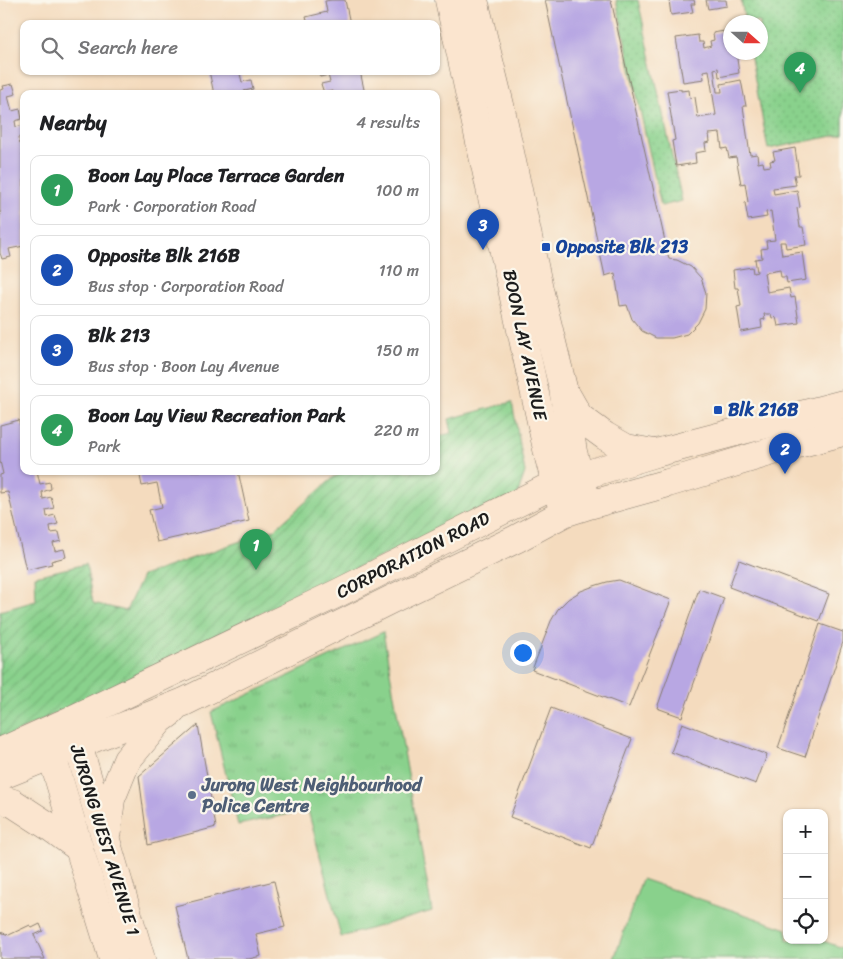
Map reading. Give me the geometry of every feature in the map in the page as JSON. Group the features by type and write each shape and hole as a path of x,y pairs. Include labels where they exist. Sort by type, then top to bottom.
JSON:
{"main road":[{"name":"BOON LAY AVENUE","path":"449,0 567,480 576,509"},
{"name":"BOON LAY AVENUE","path":"474,0 500,105 539,289 563,388 573,452 567,480"},
{"path":"563,388 579,418 626,448 656,453"},
{"name":"CORPORATION ROAD","path":"0,776 47,744 74,733 338,593 567,480 656,453 843,404"},
{"name":"CORPORATION ROAD","path":"74,733 184,702 576,509 843,432"},
{"path":"106,840 111,799 127,760 160,720 184,702"},
{"name":"JURONG WEST AVENUE 1","path":"74,733 141,959"},
{"name":"CORPORATION ROAD","path":"0,752 47,744"},
{"name":"JURONG WEST AVENUE 1","path":"47,744 114,959"},
{"path":"0,799 13,803 78,848"}],"green space":[{"path":"616,0 638,0 682,201 661,206"},
{"path":"741,0 843,0 843,134 768,149 751,60 768,60 768,15 744,15"},
{"path":"512,402 525,472 517,496 309,589 178,655 0,740 0,611 36,601 35,576 86,564 93,603 126,611 142,576 275,529 334,477 339,475 440,475 440,436 452,433 449,419"},
{"path":"383,632 432,911 341,937 308,810 238,825 211,712"},
{"path":"642,879 783,928 783,944 828,943 843,948 843,959 614,959"}],"building":[{"path":"345,0 349,20 307,20 306,17 327,12 325,1"},
{"path":"545,0 611,0 669,259 677,260 691,267 701,278 706,293 705,309 698,323 687,334 672,338 656,338 642,331 632,319 627,305 620,306 615,273 605,276"},
{"path":"669,0 694,0 695,4 691,4 693,12 671,15"},
{"path":"706,0 726,0 727,6 708,9"},
{"path":"723,31 723,60 737,60 739,73 719,77 718,68 714,69 717,92 722,92 721,84 741,80 746,106 743,106 750,155 757,154 758,163 763,162 764,167 771,166 770,161 775,160 773,152 795,148 799,175 794,175 796,185 773,188 774,194 797,190 800,207 797,208 800,227 803,227 806,245 786,248 785,242 780,242 782,255 802,252 806,280 787,283 786,277 781,277 780,270 764,273 767,292 789,288 791,298 795,297 799,323 778,326 776,317 772,318 771,314 764,314 765,319 761,320 762,328 741,332 737,307 741,306 738,288 735,288 733,270 752,267 753,273 757,272 755,259 762,258 761,249 767,248 766,241 775,240 771,211 766,212 767,217 748,220 745,203 748,202 745,183 741,184 736,157 729,158 727,148 722,149 720,133 709,134 710,142 705,143 706,151 695,153 696,163 676,166 672,141 675,140 667,91 689,90 690,98 695,97 698,118 716,115 709,70 703,71 704,79 683,82 676,38 698,35 699,42 703,42 704,48 711,46 710,41 714,40 713,33"},
{"path":"210,75 240,75 242,82 251,80 253,89 248,90 213,90"},
{"path":"328,75 361,75 364,90 323,90 321,84 330,82"},
{"path":"13,84 16,94 8,96 12,111 20,109 20,120 15,121 16,127 20,126 20,247 9,249 11,257 2,259 0,253 0,90 4,89 3,86"},
{"path":"19,420 20,475 38,475 40,484 50,482 51,489 42,492 43,499 51,497 54,508 46,510 47,517 55,515 58,524 50,526 51,533 59,532 61,541 53,543 55,551 64,549 66,557 51,561 52,564 26,570 8,492 0,493 0,475 3,474 0,461 0,425"},
{"path":"140,475 239,475 249,521 157,542 149,510 162,507 157,483 142,486"},
{"path":"739,560 829,594 819,621 729,587"},
{"path":"619,580 671,600 629,707 532,670 551,621 558,609 568,599 581,591"},
{"path":"699,589 724,598 682,717 657,708"},
{"path":"820,624 843,632 843,642 805,757 778,748"},
{"path":"551,708 632,739 591,848 510,817"},
{"path":"682,723 767,755 756,784 671,752"},
{"path":"198,725 216,827 148,845 139,776"},
{"path":"274,881 285,927 256,934 261,956 249,959 188,959 175,906"},
{"path":"40,924 43,931 34,935 45,959 0,959 0,932 9,935 30,925 32,928"}],"place":[{"name":"Boon Lay View Recreation Park","path":"800,93"},
{"name":"Opposite Blk 213","path":"546,247"},
{"name":"Blk 213","path":"483,250"},
{"name":"Blk 216B","path":"718,410"},
{"name":"Opposite Blk 216B","path":"785,474"},
{"name":"Boon Lay Place Terrace Garden","path":"256,570"},
{"name":"Jurong West Neighbourhood Police Centre","path":"192,795"}]}
